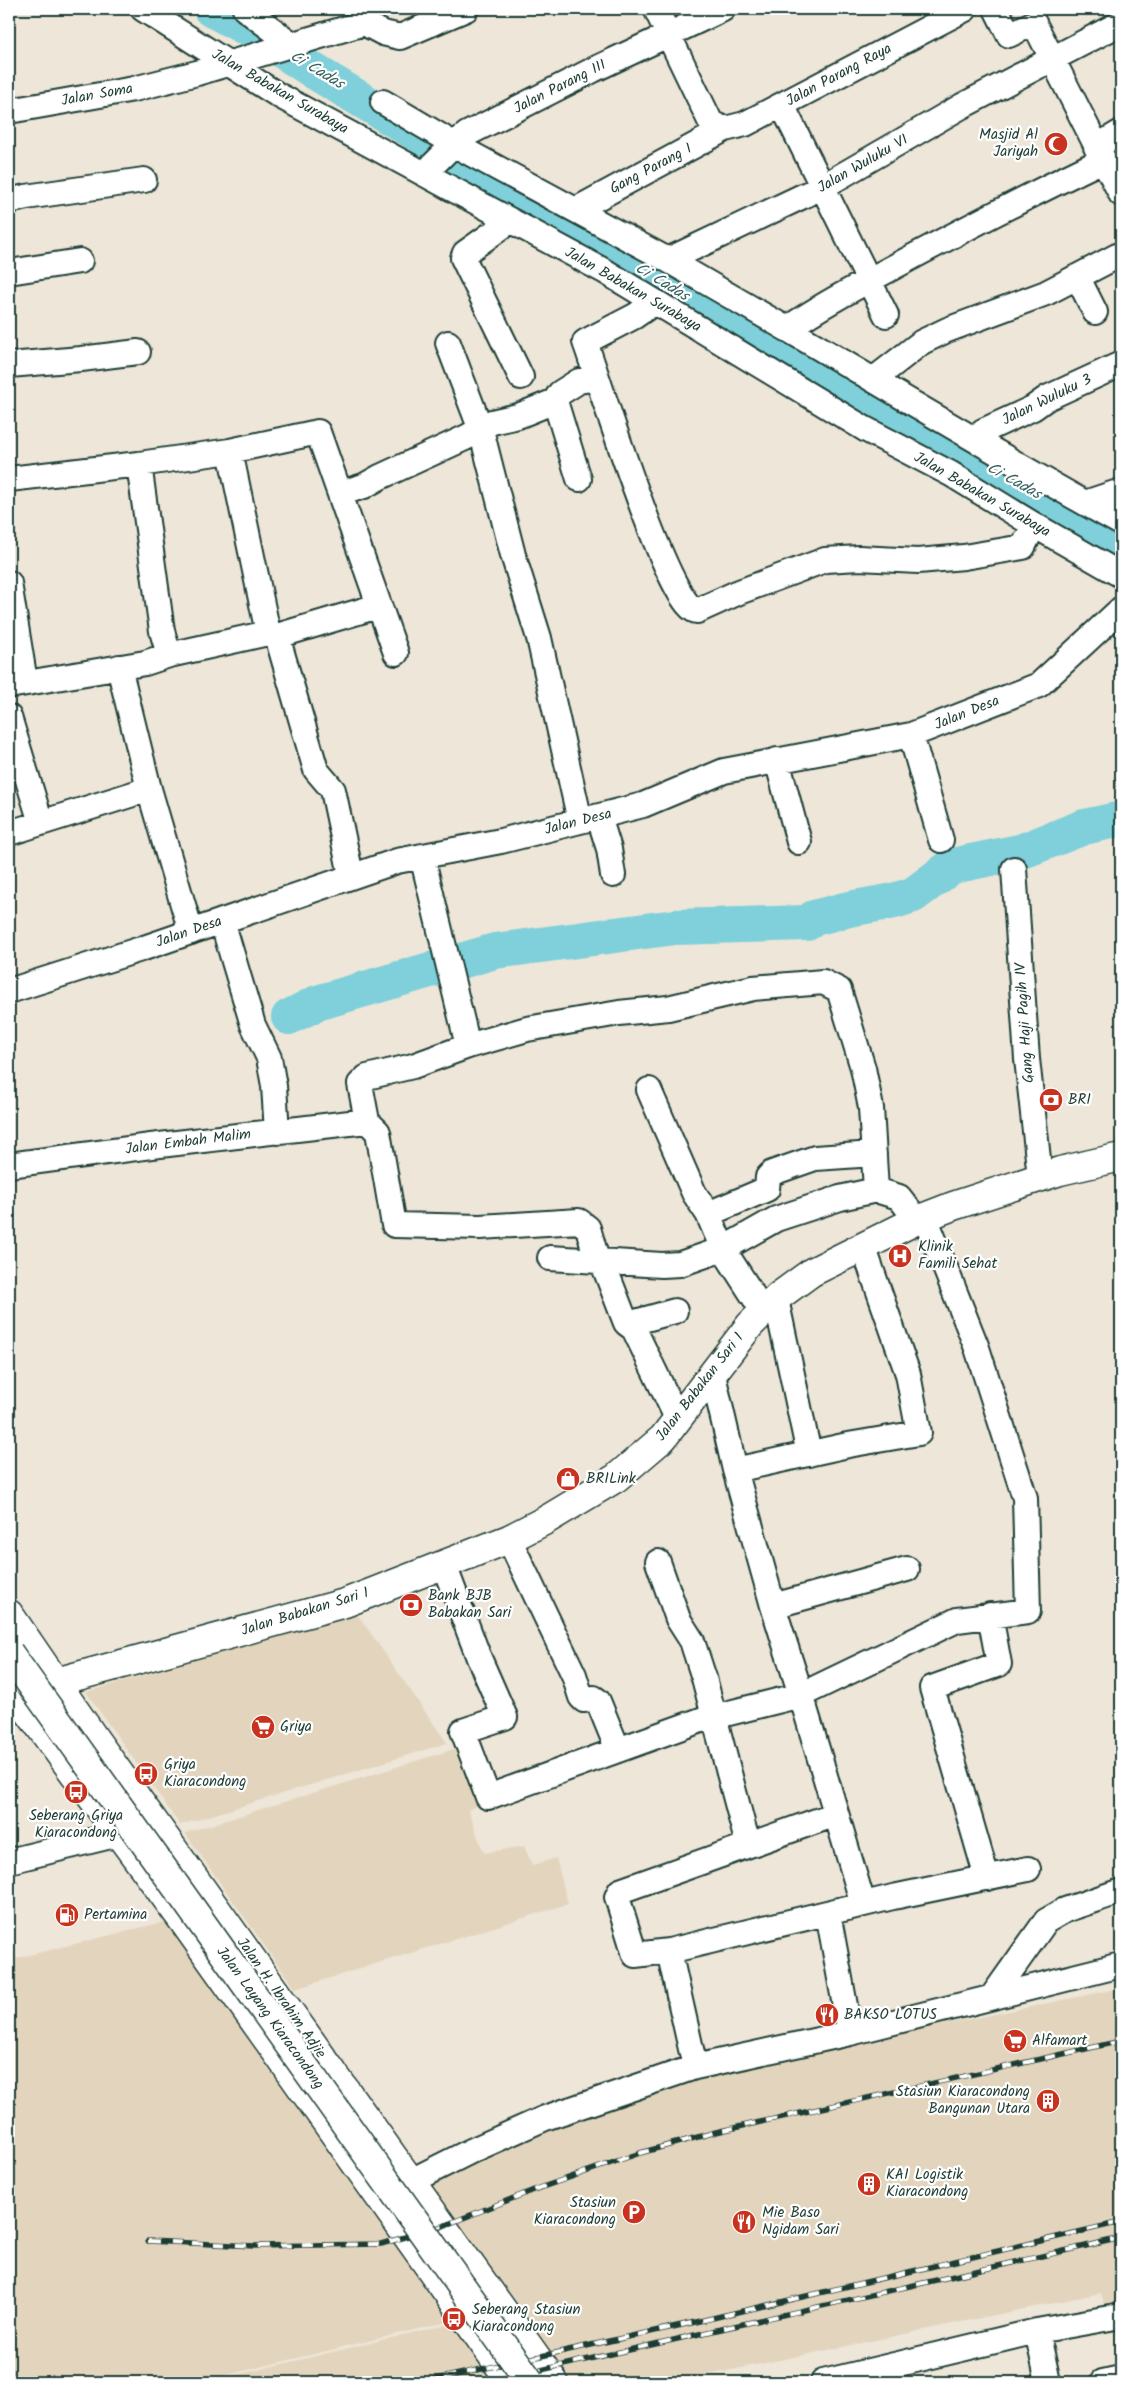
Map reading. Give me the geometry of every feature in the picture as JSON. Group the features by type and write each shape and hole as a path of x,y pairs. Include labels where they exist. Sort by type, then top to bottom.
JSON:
{"main road":[{"name":"Jalan Babakan Sari 1","path":"16,1695 56,1682 345,1603 509,1539 546,1520 616,1478 663,1438 750,1325 769,1305 812,1272 921,1219 997,1190 1040,1177 1121,1157"},
{"name":"Jalan H. Ibrahim Adjie","path":"9,1614 554,2382"},
{"name":"Jalan Layang Kiaracondong","path":"9,1653 530,2382"},
{"path":"16,1695 226,1982 510,2382"},
{"path":"226,1982 255,1961"},
{"path":"430,2270 461,2250"}],"street":[{"name":"Jalan Babakan Surabaya","path":"143,9 278,95 441,157 510,221 606,272 865,429 951,474 1121,575"},
{"path":"245,9 292,46"},
{"path":"360,16 384,33 400,37 466,9"},
{"path":"656,9 718,126"},
{"name":"Jalan Parang III","path":"441,157 467,134 723,9"},
{"name":"Jalan Parang Raya","path":"718,126 746,124 965,9"},
{"path":"996,9 1009,35 1034,23 1121,194"},
{"name":"Jalan Soma","path":"9,111 134,90 184,77 292,46 360,16"},
{"name":"Jalan Wuluku VI","path":"668,260 822,188 962,106 1121,23"},
{"path":"383,102 441,157 577,209 976,439 1027,471 1121,523"},
{"path":"782,105 867,281 886,315"},
{"name":"Gang Parang I","path":"577,209 718,126"},
{"path":"786,330 812,312 1018,201 1100,153 1121,132"},
{"path":"9,202 26,197 144,180"},
{"path":"510,221 480,244 465,252 463,258 521,378"},
{"path":"873,380 922,342 947,330 1046,294 1121,254"},
{"path":"9,272 80,261"},
{"path":"1078,278 1095,312"},
{"path":"655,302 635,316 585,340 644,514 666,568 686,605 694,611 748,588 826,560 859,558 918,561 1024,547 1034,525"},
{"path":"448,344 481,430 513,555 540,638 589,819 608,849 613,875"},
{"path":"9,365 81,360 138,352"},
{"name":"Jalan Wuluku 3","path":"976,439 983,431 1034,408 1047,398 1121,364"},
{"path":"340,493 364,486 481,430 492,422 518,416 555,401 560,393 570,385 579,381 597,378"},
{"path":"555,401 579,479"},
{"path":"9,479 230,451 318,432 327,465 340,493 396,653"},
{"path":"230,451 273,634 316,770 333,790 351,875"},
{"path":"139,464 162,631 169,655"},
{"path":"1085,503 1121,491"},
{"path":"9,583 17,684 145,663 169,655 273,634 378,606"},
{"name":"Jalan Desa","path":"9,991 191,932 351,875 397,861 501,841 643,805 724,772 912,734 1039,685 1121,609"},
{"path":"119,667 149,789 191,932"},
{"path":"9,717 14,754 41,823"},
{"path":"912,734 940,840"},
{"path":"777,760 799,842"},
{"path":"9,833 149,789"},
{"path":"422,856 468,1046"},
{"name":"Gang Haji Pagih IV","path":"1014,869 1027,1059 1040,1177"},
{"path":"222,921 253,1025 269,1058 274,1086 277,1132"},
{"path":"678,1420 634,1329 628,1324 600,1261 588,1228 578,1221 480,1227 394,1225 378,1132 367,1121 360,1084 367,1077 413,1066 468,1046 527,1029 619,1013 668,1008 753,988 823,982 839,990 863,1068 871,1108 876,1190"},
{"path":"649,1090 694,1193 708,1214 723,1249 769,1305 809,1454"},
{"name":"Jalan Embah Malim","path":"9,1165 367,1121"},
{"path":"708,1214 762,1192 767,1188 768,1177 772,1173 815,1158 874,1154"},
{"path":"444,1565 479,1658 505,1717 463,1731 488,1797 716,1716 802,1694 957,1620 1028,1611 1025,1498 977,1348 921,1219 899,1198 876,1190 840,1198 776,1219 723,1249 680,1264 662,1265 550,1258"},
{"path":"735,1470 919,1432 908,1374 863,1246"},
{"path":"628,1324 676,1310"},
{"path":"713,1375 735,1470 772,1606 802,1694 864,1904"},
{"path":"509,1539 574,1675 581,1697 584,1700 594,1698 598,1701 618,1750"},
{"path":"658,1562 678,1619 688,1633 695,1650 716,1716 748,1845"},
{"path":"772,1606 907,1569"},
{"path":"987,1878 932,1688 999,1664 990,1615"},
{"path":"836,1814 618,1893 617,1897 635,1955 669,1950 828,1912 1028,1869"},
{"path":"9,1861 119,1834"},
{"path":"992,1997 1046,1921 1065,1910 1121,1891"},
{"path":"828,1912 850,2033"},
{"path":"669,1950 695,2067"},
{"path":"411,2181 471,2150 545,2118 695,2067 850,2033 1121,1965"},
{"path":"823,2382 1037,2331 1121,2316"},
{"path":"1037,2331 1048,2382"},
{"path":"1103,2382 1121,2378"}],"shaded area":[{"path":"356,1612 447,1743 180,1825 86,1692"},
{"path":"464,1746 483,1802 468,1810 484,1853 524,1846 532,1865 556,1858 568,1904 295,1989 185,1833"},
{"path":"176,1919 451,2321 198,2382 9,2382 9,1943 13,1959"},
{"path":"1121,1988 1121,2302 1104,2304 1101,2293 674,2382 207,2382 457,2322 431,2187 477,2157 595,2106 699,2075"}],"waterway":[{"name":"Ci Cadas","path":"211,9 252,31 312,70 704,307 1121,541"},
{"path":"289,1017 317,1003 495,951 675,927 807,923 814,918 849,909 894,901 913,895 952,866 1020,852 1084,827 1121,819"}],"railway":[{"path":"148,2241 255,2246 381,2244 443,2226 534,2190 640,2153 716,2132 1121,2041"},
{"path":"423,2382 700,2321 1121,2222"},
{"path":"488,2382 1121,2238"}],"place":[{"name":"Masjid Al Jariyah","path":"1056,144"},
{"name":"BRI","path":"1051,1100"},
{"name":"Klinik Famili Sehat","path":"900,1256"},
{"name":"BRILink","path":"568,1479"},
{"name":"Bank BJB Babakan Sari","path":"411,1605"},
{"name":"Griya","path":"263,1727"},
{"name":"Griya Kiaracondong","path":"146,1774"},
{"name":"Seberang Griya Kiaracondong","path":"76,1792"},
{"name":"Pertamina","path":"67,1915"},
{"name":"BAKSO LOTUS","path":"827,2015"},
{"name":"Alfamart","path":"1015,2041"},
{"name":"Stasiun Kiaracondong Bangunan Utara","path":"1048,2101"},
{"name":"KAI Logistik Kiaracondong","path":"869,2184"},
{"name":"Stasiun Kiaracondong","path":"634,2212"},
{"name":"Mie Baso Ngidam Sari","path":"744,2222"},
{"name":"Seberang Stasiun Kiaracondong","path":"454,2319"}]}
